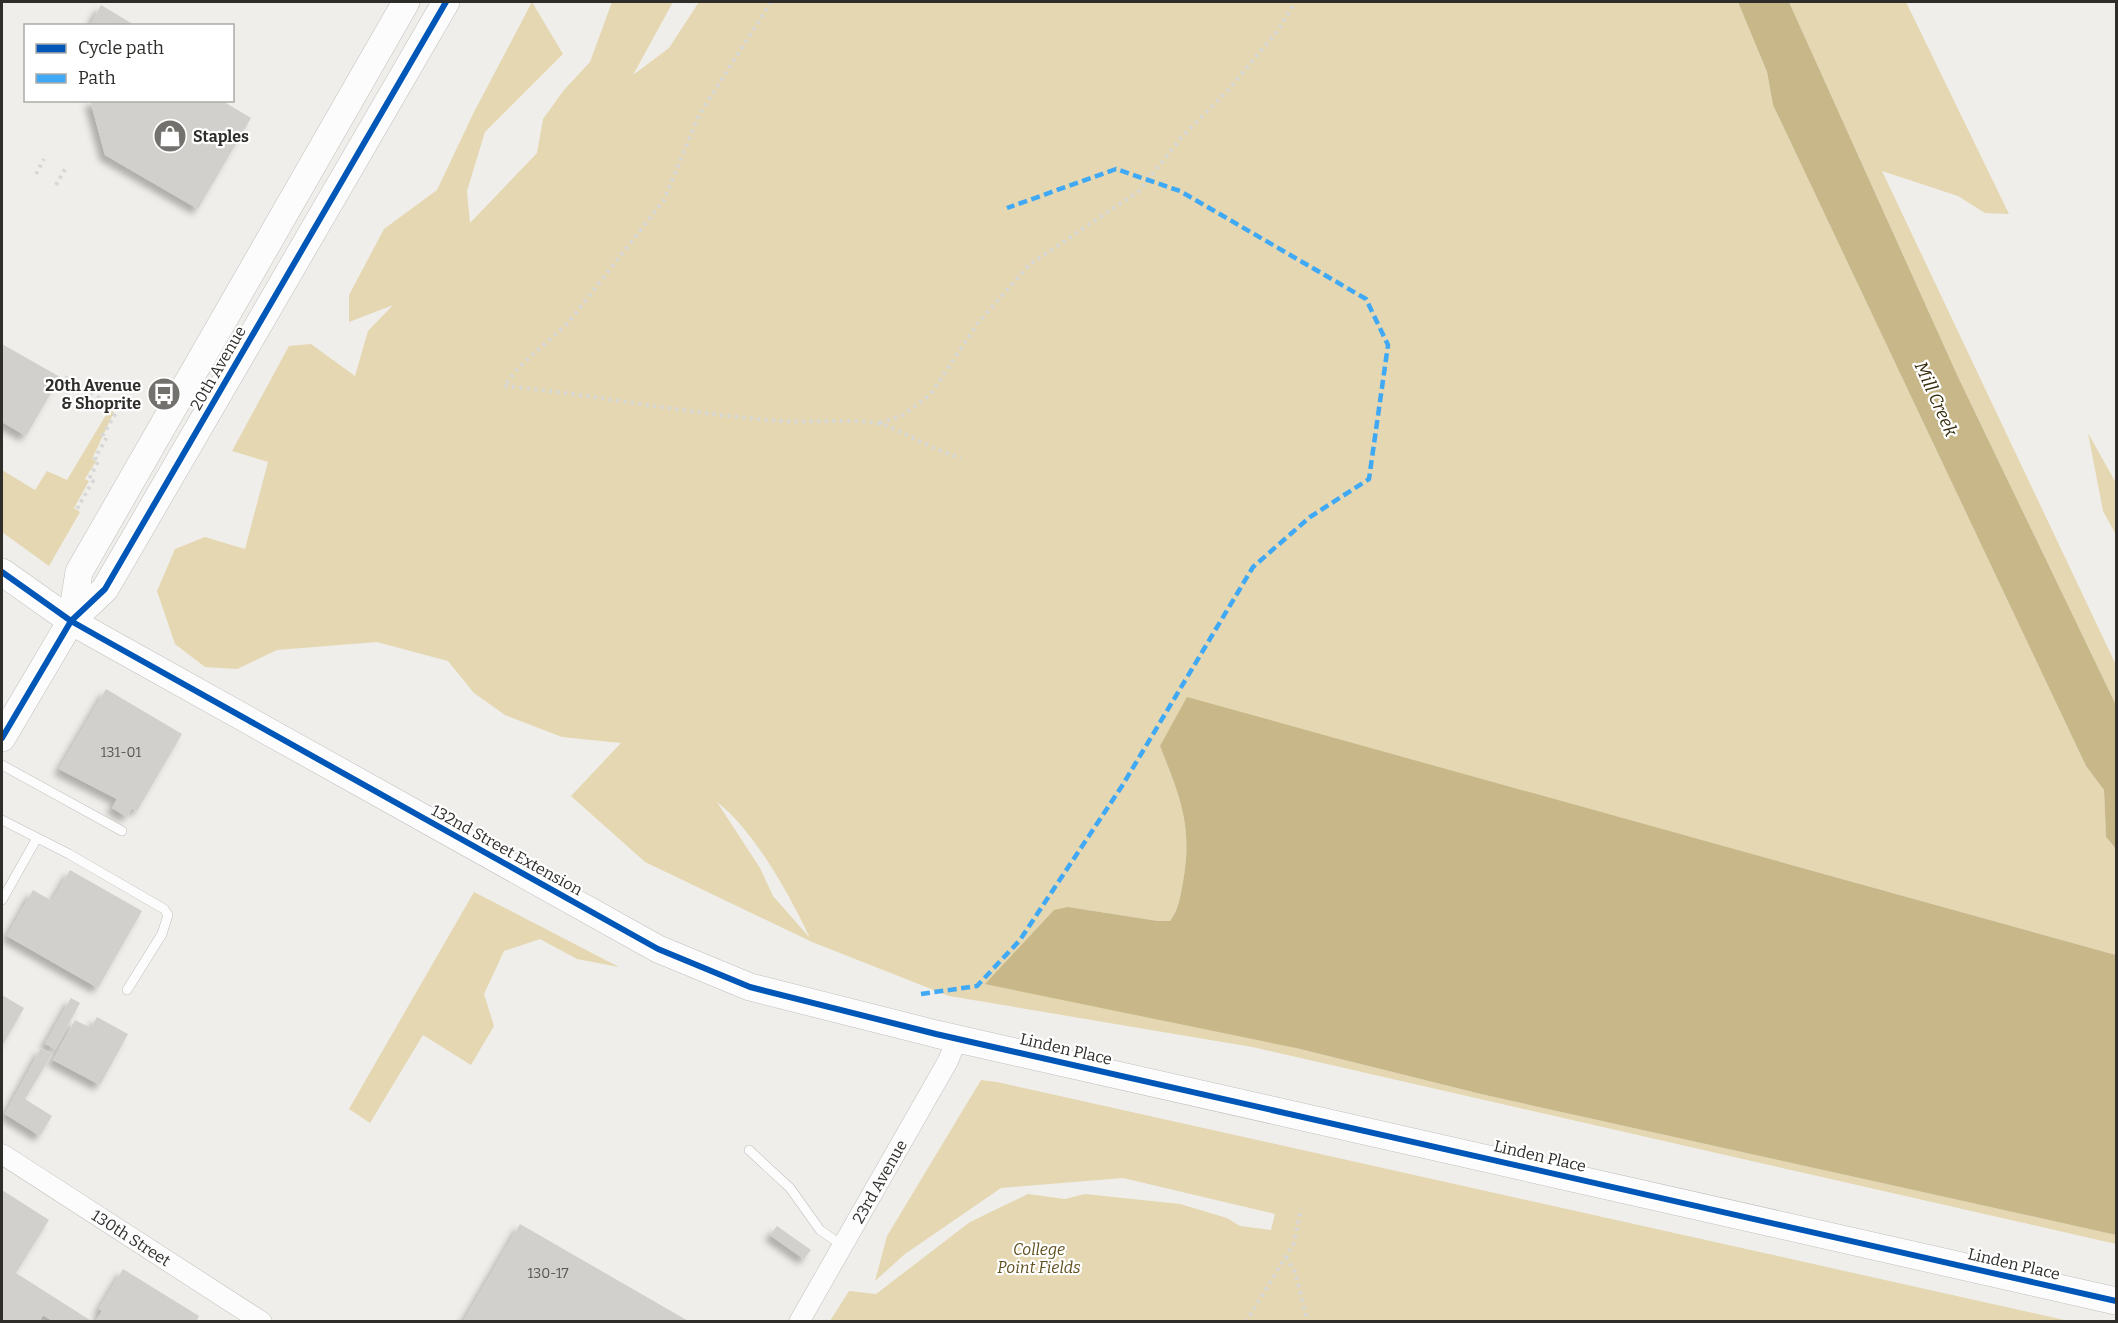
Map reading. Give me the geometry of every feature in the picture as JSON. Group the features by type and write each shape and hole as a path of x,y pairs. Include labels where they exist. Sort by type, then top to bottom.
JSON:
{"street":[{"name":"20th Avenue","path":"71,621 79,572 406,2"},
{"name":"20th Avenue","path":"2,738 71,621 105,589 446,2"},
{"name":"132nd Street Extension","path":"2,572 71,621 658,949 750,987 957,1038"},
{"name":"23rd Avenue","path":"799,1322 948,1061 957,1038"},
{"name":"Linden Place","path":"957,1038 2116,1301"},
{"name":"130th Street","path":"2,1154 262,1322"}],"lane":[{"path":"2,765 122,831"},
{"path":"2,820 164,909 168,915 162,934 128,990"},
{"path":"2,900 37,838"},
{"path":"749,1150 790,1188 820,1230 843,1246"}],"path":[{"path":"771,2 699,115 664,200 568,323 519,367 504,386 583,394 783,422 880,423 903,415 931,394 976,324 1029,265 1139,191 1180,138 1230,88 1272,38 1295,2"},
{"path":"36,174 44,159"},
{"path":"56,185 65,169"},
{"path":"65,376 118,409 103,435 107,437 95,458 99,460 89,479 93,481 78,507 82,510"},
{"path":"880,423 936,450 961,458"},
{"path":"1246,1322 1293,1243 1301,1208"},
{"path":"1286,1257 1295,1272 1308,1322"}],"green space":[{"path":"532,2 563,54 485,132 467,191 470,223 537,153 543,119 564,90 590,62 612,2 673,2 633,75 669,48 699,2 1738,2 1767,72 1773,105 2086,766 2104,790 2106,837 2116,849 2116,955 1340,740 1160,746 1179,797 1185,828 1186,862 1179,903 1173,916 1170,921 1158,921 1068,907 1296,1048 1485,1095 2116,1235 2116,1244 1252,1047 949,996 812,942 645,862 571,796 621,743 562,737 505,715 474,693 448,661 377,642 277,650 237,669 205,667 175,644 157,591 175,549 205,537 245,549 268,462 232,451 289,346 311,344 355,376 368,331 393,305 349,322 349,295 384,229 437,190 474,112","holes":["717,802 731,814 770,865 810,938 773,896 760,868"]},
{"path":"1789,2 1906,2 2009,214 1985,213 1958,196 1882,171 2116,665 2116,705 1959,379"},
{"path":"109,410 114,412 92,459 96,461 85,479 89,481 74,508 80,512 49,566 2,532 2,470 35,490 47,471 67,480"},
{"path":"2088,433 2116,483 2116,535 2103,511"},
{"path":"474,892 619,967 577,959 540,939 504,951 484,994 494,1026 471,1065 423,1035 370,1123 349,1109"},
{"name":"College Point Fields","path":"981,1080 2069,1321 830,1321 849,1291 876,1294 970,1222 1028,1194 1065,1199 1085,1194 1180,1204 1227,1218 1240,1226 1271,1230 1275,1214 1123,1178 1001,1188 905,1254 875,1281 887,1236"}],"water":[{"name":"Mill Creek","path":"1738,2 1789,2 1959,379 2116,705 2116,849 2106,837 2104,790 2086,766 1773,105 1767,72"},
{"path":"1187,697 2116,955 2116,1235 1485,1095 1296,1048 985,984 1054,910 1068,907 1170,921 1180,898 1186,862 1186,844 1183,812 1160,746"}],"building":[{"path":"101,5 133,24 91,24"},
{"name":"Staples","path":"91,102 224,102 251,118 198,209 105,155"},
{"path":"2,344 60,377 26,436 2,422"},
{"path":"106,689 182,734 137,811 132,808 127,817 112,808 117,799 59,769"},
{"path":"70,870 142,911 98,988 7,936 33,890 52,901"},
{"path":"2,995 24,1008 2,1046"},
{"path":"71,998 80,1003 55,1049 45,1044"},
{"path":"97,1017 128,1034 100,1085 53,1060 75,1020 91,1028"},
{"path":"41,1048 52,1054 25,1099 52,1116 40,1136 5,1114"},
{"path":"2,1190 49,1220 16,1273 93,1322 54,1322 43,1315 39,1322 2,1322"},
{"path":"520,1224 690,1322 463,1322"},
{"path":"777,1226 811,1250 804,1259 770,1235"},
{"path":"123,1269 199,1316 196,1322 95,1322 102,1311 99,1309"}],"marked path":[{"path":"921,994 977,986 1020,940 1122,786 1253,567 1310,517 1369,479 1388,345 1366,299 1180,191 1116,169 1007,208"}],"cycle path":[{"path":"2,738 71,621 105,589 446,2"},
{"path":"2,572 71,621 658,949 750,987 936,1034 2116,1301"}],"place":[{"name":"Staples","path":"170,136"},
{"name":"20th Avenue & Shoprite","path":"164,394"}]}
